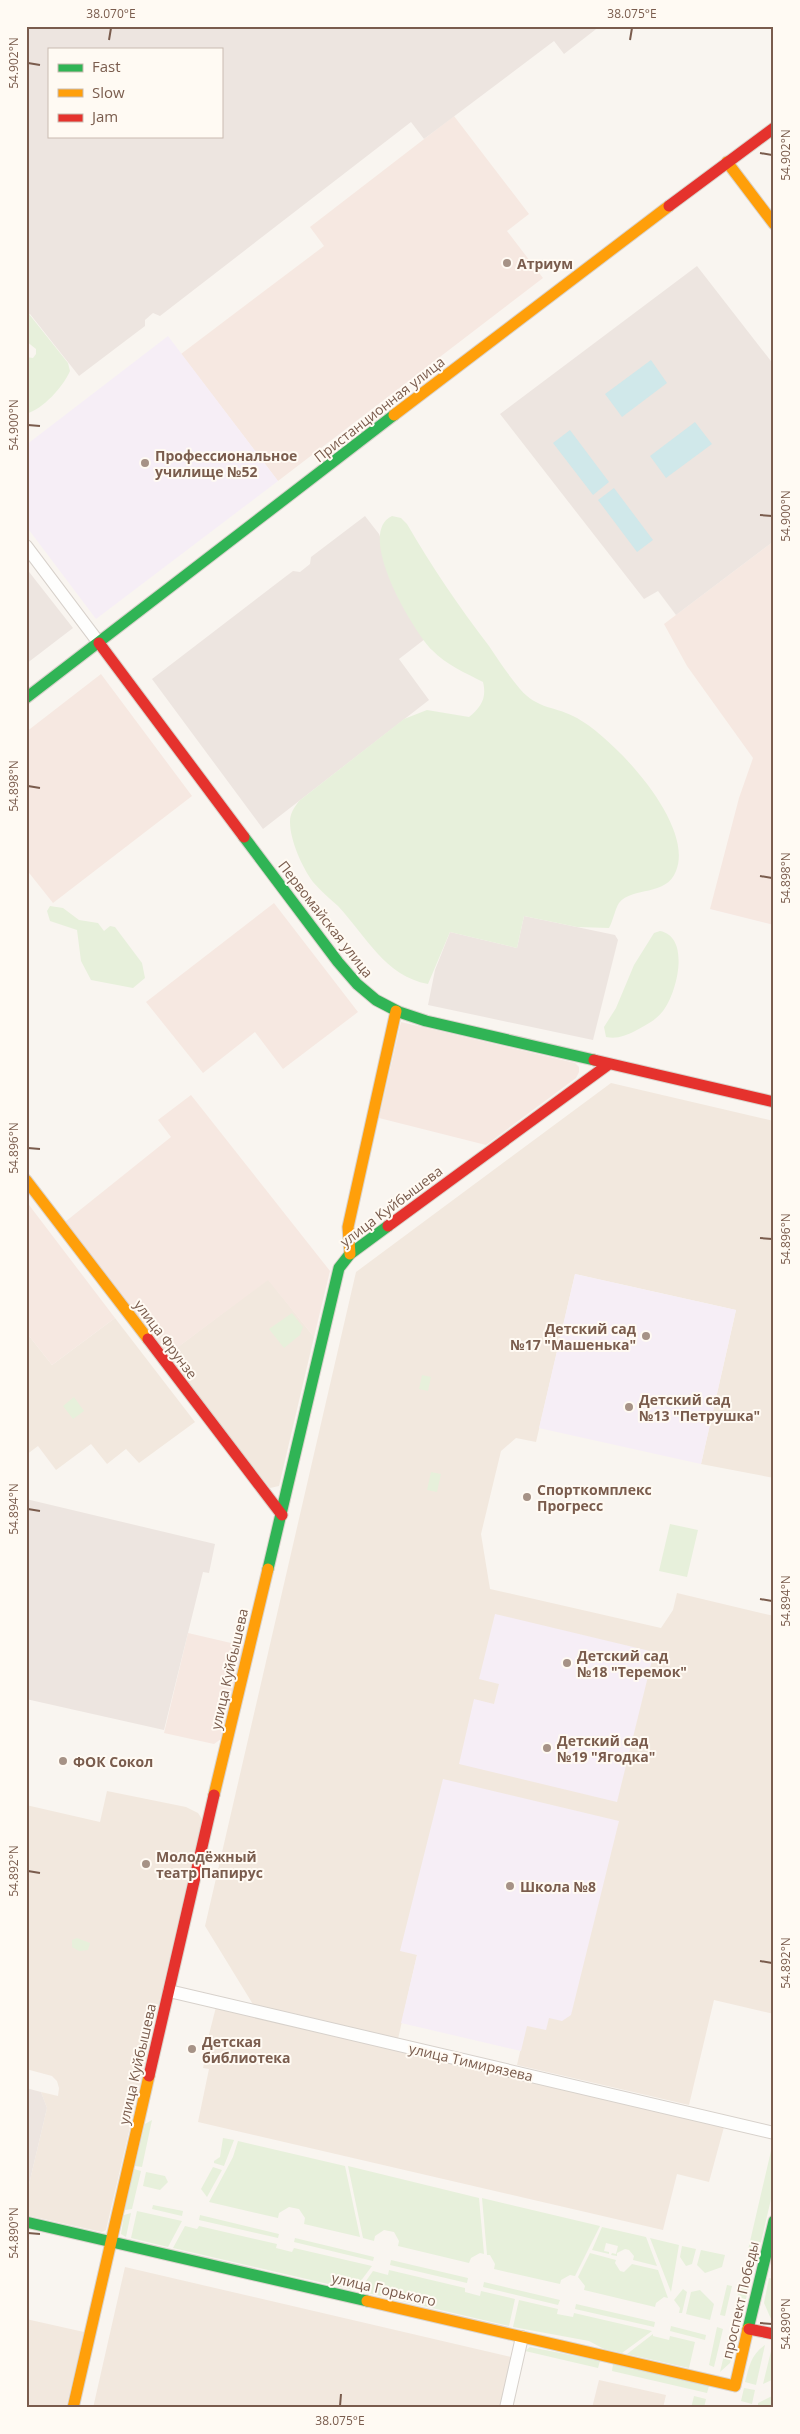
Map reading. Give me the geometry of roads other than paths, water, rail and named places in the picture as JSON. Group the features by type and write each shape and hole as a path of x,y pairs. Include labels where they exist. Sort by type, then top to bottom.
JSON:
{"main road":[{"name":"Пристанционная улица","path":"26,698 727,162 771,123"},
{"path":"727,162 774,224"},
{"name":"Первомайская улица","path":"99,642 350,978 369,996 396,1011 426,1021 774,1102"},
{"path":"350,1254 348,1227 396,1011"},
{"name":"улица Куйбышева","path":"73,2408 336,1277 343,1261 350,1254 609,1064"},
{"name":"улица Фрунзе","path":"26,1180 282,1515"},
{"name":"проспект Победы","path":"735,2386 749,2329 759,2258 774,2221"},
{"name":"улица Горького","path":"26,2222 735,2386"},
{"path":"749,2329 774,2334"}],"street":[{"path":"26,546 99,642"},
{"name":"улица Тимирязева","path":"169,1991 774,2133"},
{"path":"506,2408 522,2337"}],"water":[{"path":"651,360 667,383 622,417 605,394"},
{"path":"695,422 712,444 666,478 650,456"},
{"path":"570,430 609,482 593,495 553,443"},
{"path":"614,488 653,540 637,552 598,500"}],"place":[{"name":"Атриум","path":"507,263"},
{"name":"Профессиональное училище №52","path":"145,463"},
{"name":"Детский сад №17 \"Машенька\"","path":"646,1336"},
{"name":"Детский сад №13 \"Петрушка\"","path":"629,1407"},
{"name":"Спорткомплекс Прогресс","path":"527,1497"},
{"name":"Детский сад №18 \"Теремок\"","path":"567,1663"},
{"name":"Детский сад №19 \"Ягодка\"","path":"547,1748"},
{"name":"ФОК Сокол","path":"63,1761"},
{"name":"Молодёжный театр Папирус","path":"146,1864"},
{"name":"Школа №8","path":"510,1886"},
{"name":"Детская библиотека","path":"192,2049"}]}
